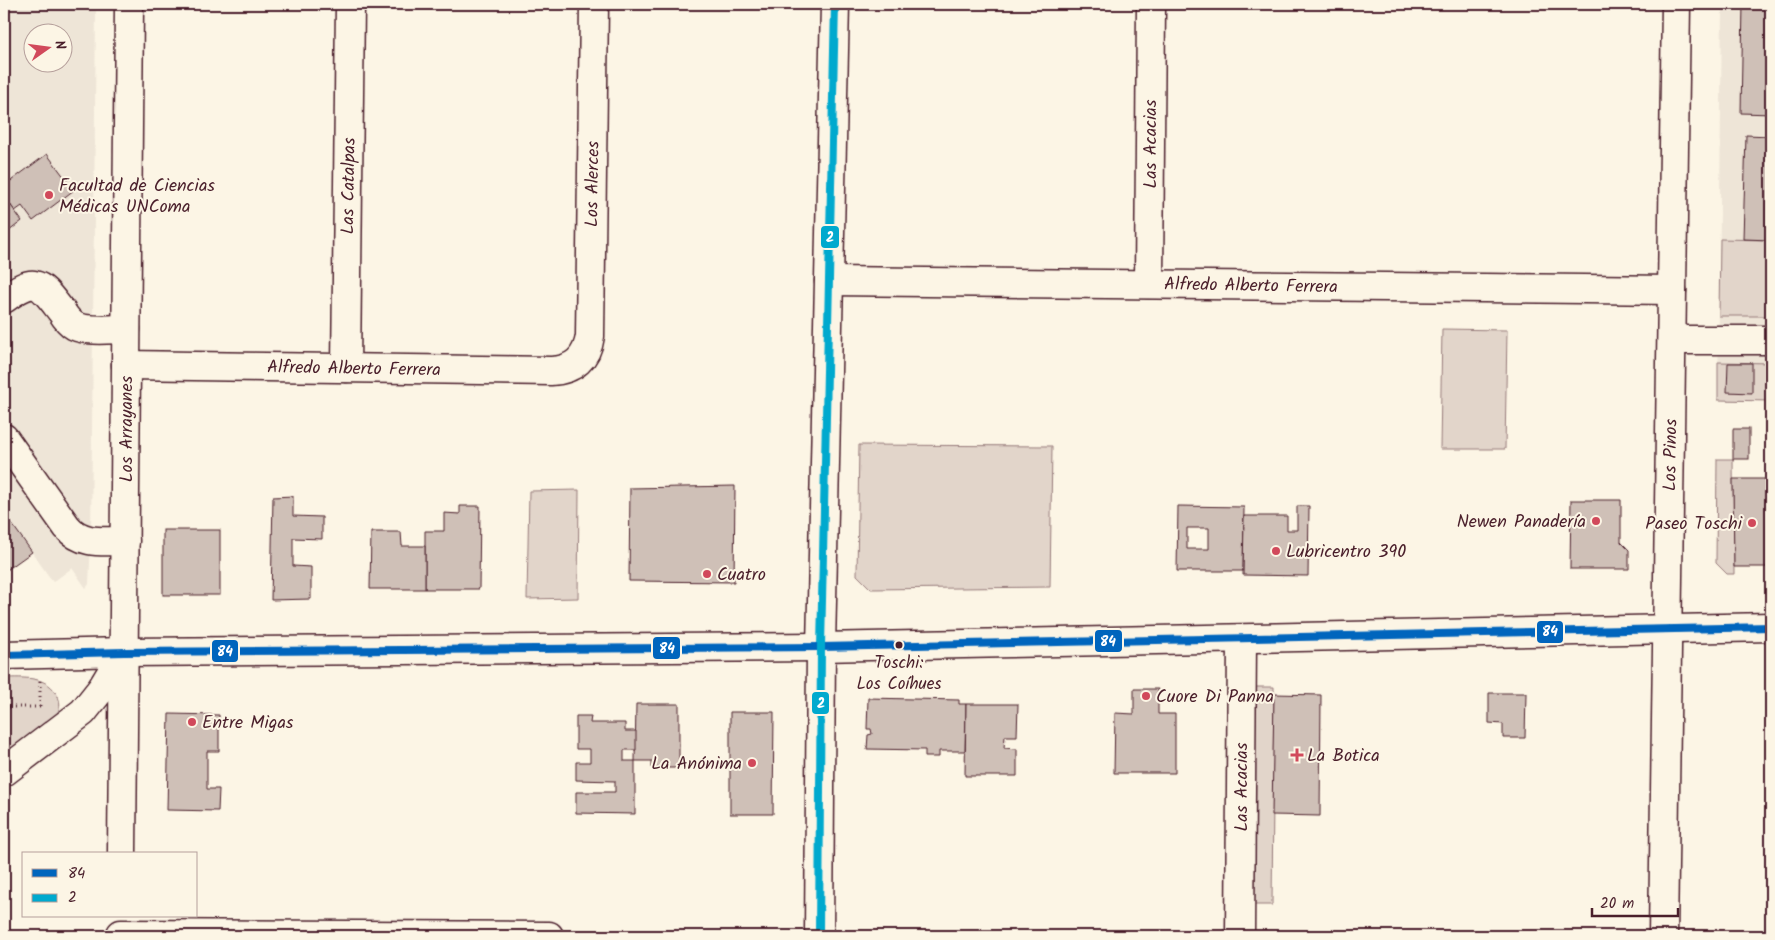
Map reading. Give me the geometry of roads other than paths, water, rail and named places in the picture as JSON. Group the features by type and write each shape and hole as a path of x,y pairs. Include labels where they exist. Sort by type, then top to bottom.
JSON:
{"street":[{"name":"Los Arrayanes","path":"122,852 129,4"},
{"name":"Las Catalpas","path":"346,368 350,4"},
{"name":"Los Alerces","path":"579,361 586,351 590,336 594,4"},
{"path":"818,936 821,648 835,4"},
{"name":"Las Acacias","path":"1148,284 1151,4"},
{"name":"Los Pinos","path":"1663,936 1676,4"},
{"name":"Alfredo Alberto Ferrera","path":"829,281 1672,290"},
{"path":"4,299 23,286 35,284 44,290 75,326 126,330"},
{"path":"1672,340 1771,340"},
{"name":"Alfredo Alberto Ferrera","path":"126,365 551,371 567,368 579,361"},
{"path":"4,438 67,528 75,536 91,540 125,541"},
{"path":"4,655 124,652 821,648 1771,627"},
{"name":"Las Acacias","path":"1240,936 1242,638"},
{"path":"4,772 83,712 102,688 124,652"},
{"path":"122,929 365,936 549,936"}],"place":[{"name":"Facultad de Ciencias Médicas UNComa","path":"49,195"},
{"name":"Newen Panadería","path":"1596,521"},
{"name":"Paseo Toschi","path":"1752,523"},
{"name":"Lubricentro 390","path":"1276,551"},
{"name":"Cuatro","path":"707,574"},
{"name":"Toschi: Los Coíhues","path":"899,645"},
{"name":"Cuore Di Panna","path":"1146,696"},
{"name":"Entre Migas","path":"192,722"},
{"name":"La Botica","path":"1297,755"},
{"name":"La Anónima","path":"752,763"}]}
